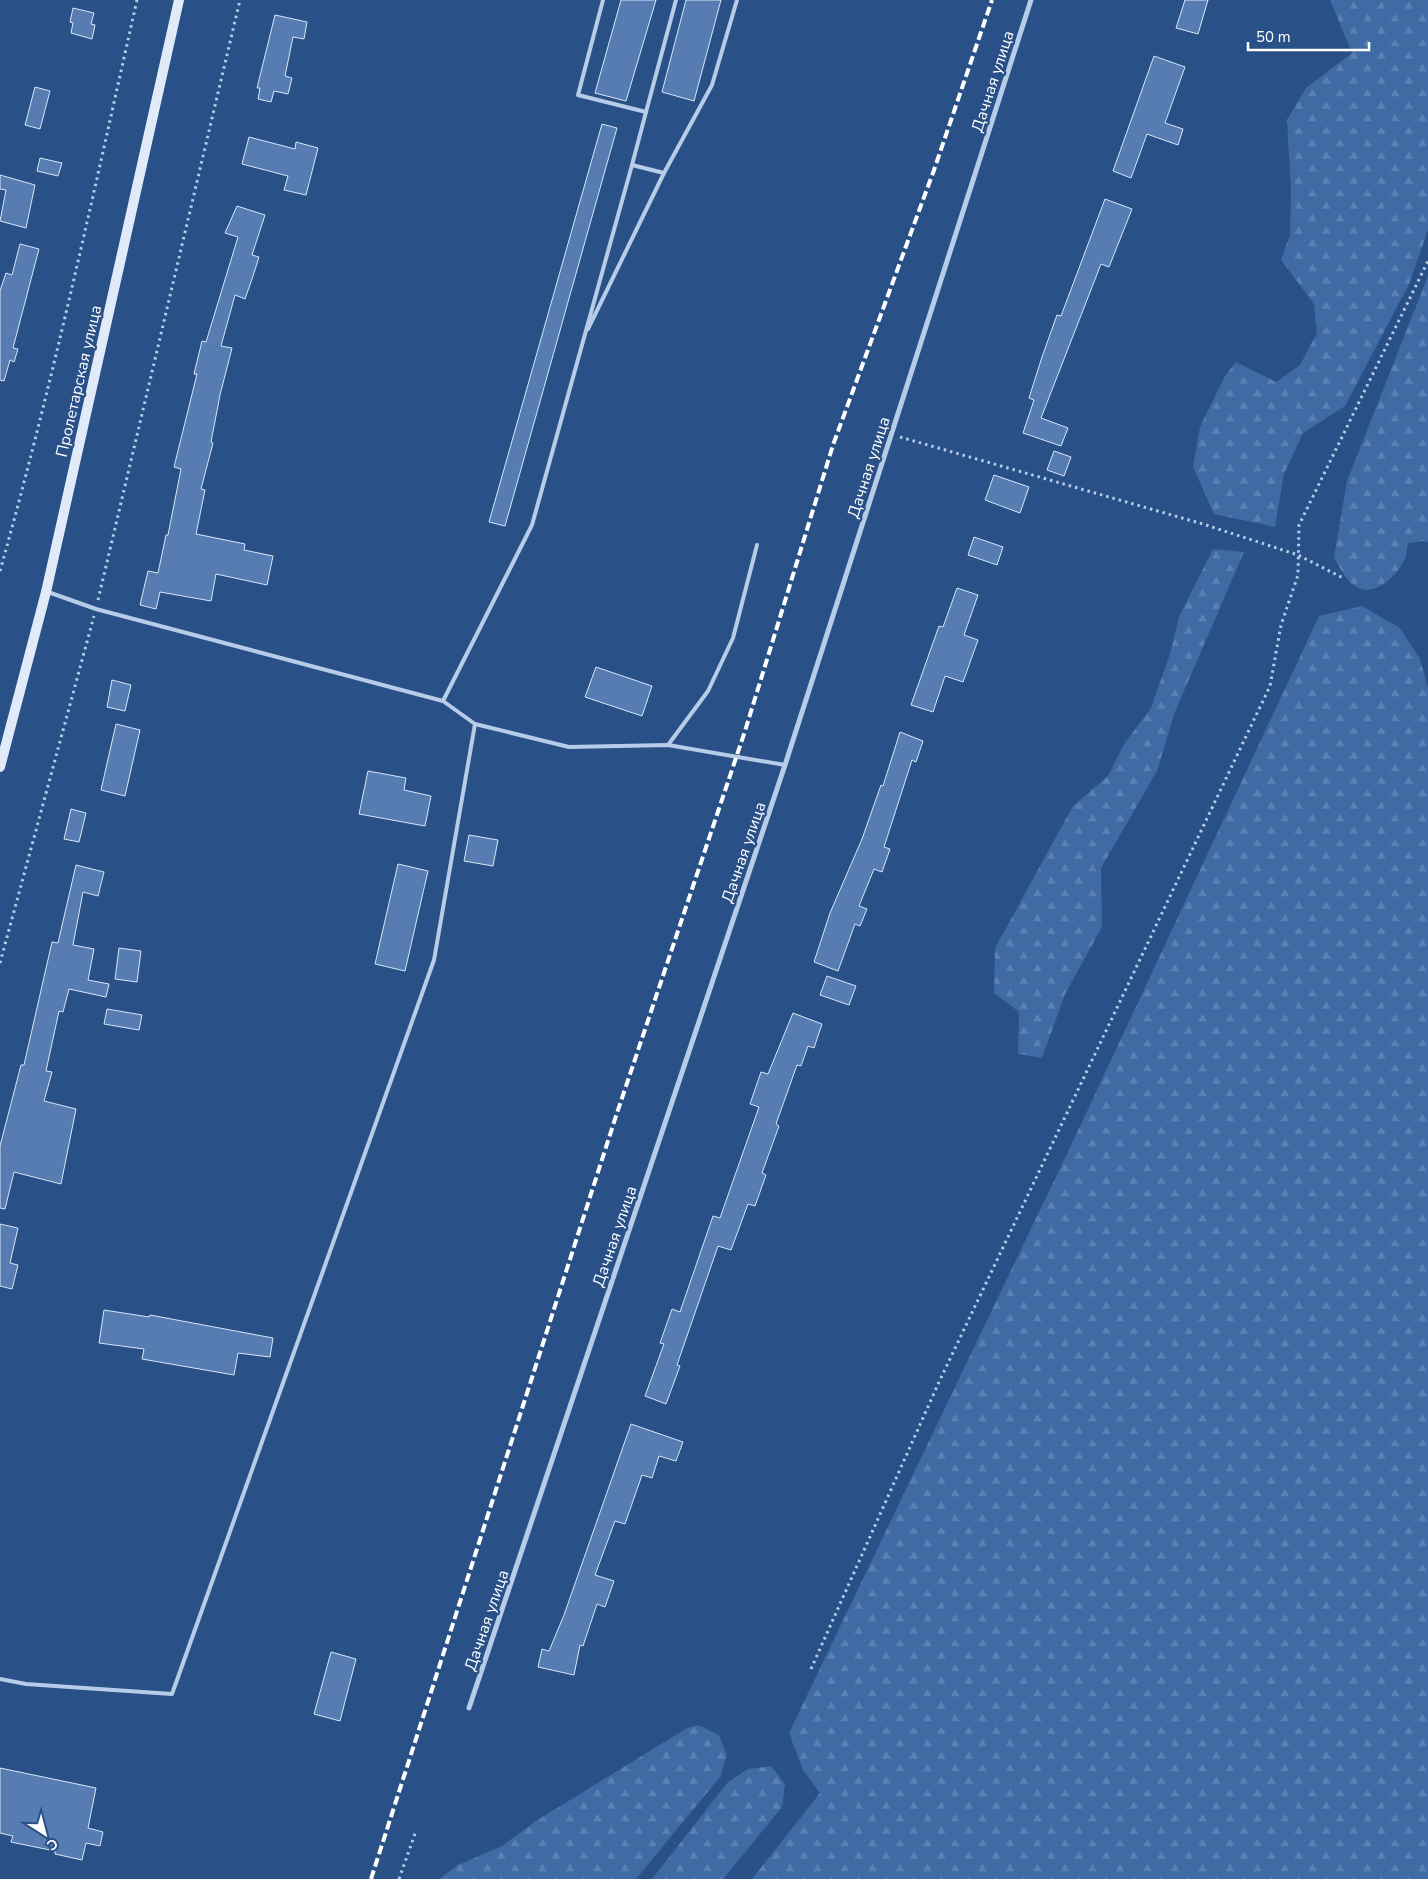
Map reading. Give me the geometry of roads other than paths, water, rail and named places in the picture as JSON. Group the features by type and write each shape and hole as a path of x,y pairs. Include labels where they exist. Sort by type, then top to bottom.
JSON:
{"main road":[{"name":"Пролетарская улица","path":"0,767 46,592 179,0"}],"street":[{"name":"Дачная улица","path":"469,1708 785,766 1032,0"}],"lane":[{"path":"603,0 578,95 646,112"},
{"path":"443,701 532,525 676,0"},
{"path":"584,338 664,173 712,86 737,0"},
{"path":"632,165 664,173"},
{"path":"668,746 708,691 733,638 756,545"},
{"path":"46,592 96,609 443,701 475,724 569,747 668,746 785,766"},
{"path":"0,1679 26,1684 172,1694 434,960 475,724"}],"railway":[{"path":"371,1879 616,1116 745,731 833,445 934,170 992,0"}]}
